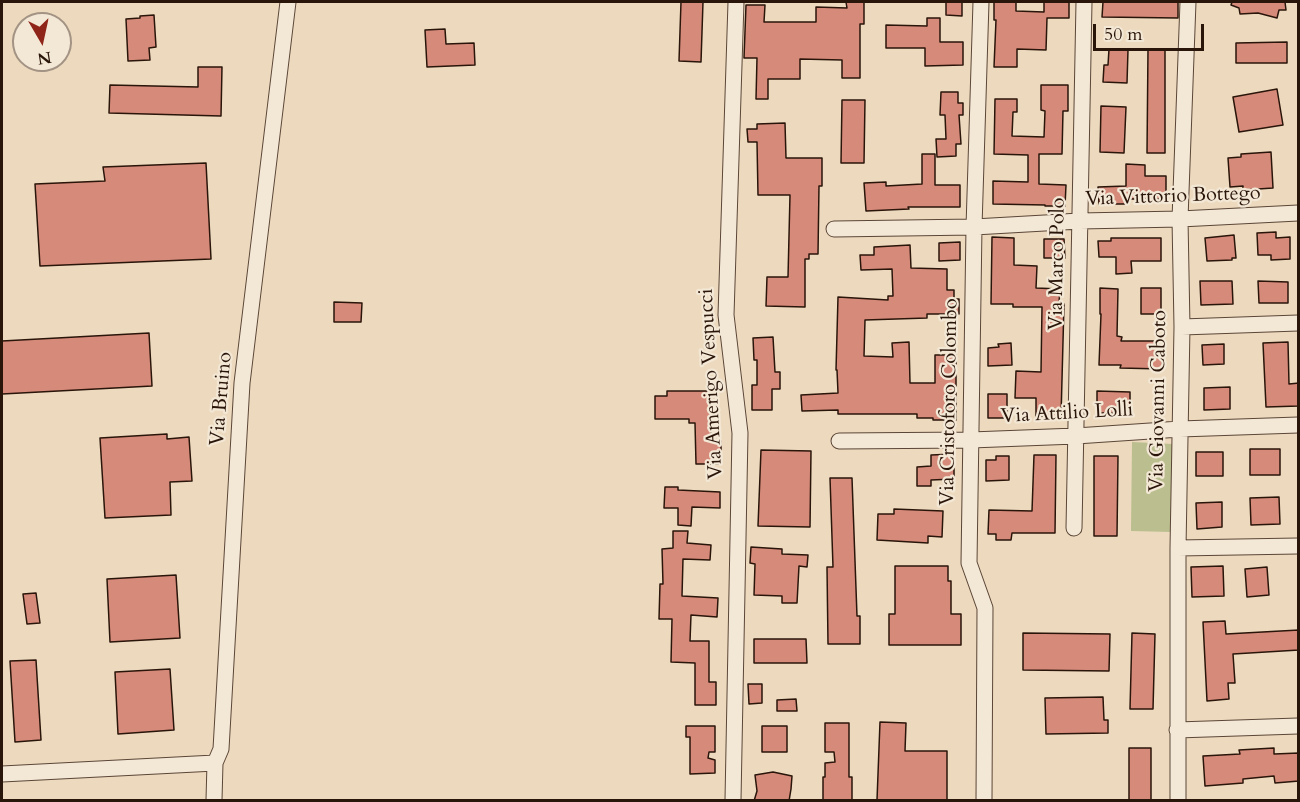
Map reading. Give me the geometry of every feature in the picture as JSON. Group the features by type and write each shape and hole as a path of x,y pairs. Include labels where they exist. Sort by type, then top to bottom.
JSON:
{"street":[{"name":"Via Bruino","path":"214,801 215,763 221,749 242,383 288,2"},
{"name":"Via Amerigo Vespucci","path":"733,801 740,434 726,315 736,2"},
{"name":"Via Cristoforo Colombo","path":"981,2 974,227 969,563 985,608 984,801"},
{"name":"Via Marco Polo","path":"1074,528 1084,2"},
{"name":"Via Giovanni Caboto","path":"1178,801 1178,548 1182,327 1180,219 1188,2"},
{"name":"Via Vittorio Bottego","path":"834,229 974,227 1299,213"},
{"path":"1182,327 1299,323"},
{"name":"Via Attilio Lolli","path":"838,441 971,440 1299,425"},
{"path":"1178,548 1299,546"},
{"path":"1177,730 1299,726"},
{"path":"2,774 215,763"}],"green space":[{"path":"1132,442 1172,444 1171,532 1131,531"}],"building":[{"path":"681,2 703,2 701,62 679,61"},
{"path":"846,2 864,2 864,24 860,24 860,78 842,78 842,60 800,59 800,79 768,79 768,99 756,99 757,58 744,58 746,5 765,5 764,22 816,22 816,7 847,8"},
{"path":"946,2 962,2 962,16 946,15"},
{"path":"994,2 1016,2 1016,11 1044,12 1044,2 1069,2 1069,18 1047,18 1046,50 1017,49 1017,67 994,67 996,20 994,20"},
{"path":"1103,2 1178,2 1178,18 1102,17"},
{"path":"1232,2 1285,2 1286,10 1279,10 1277,18 1258,13 1240,14 1239,8 1231,5"},
{"path":"154,15 156,47 149,48 150,60 128,61 126,19"},
{"path":"927,18 940,18 940,42 963,42 963,65 925,66 925,48 886,48 886,25 927,26"},
{"path":"445,29 446,44 474,43 475,65 427,67 425,30"},
{"path":"1287,42 1287,63 1236,63 1236,43"},
{"path":"1109,49 1128,50 1127,83 1103,82 1104,65 1108,65"},
{"path":"1148,49 1165,49 1165,153 1147,153"},
{"path":"198,67 222,67 221,116 109,113 110,85 198,87"},
{"path":"1041,85 1068,85 1068,111 1063,111 1062,154 1039,154 1039,184 1066,185 1065,206 993,204 993,181 1028,182 1028,155 994,154 995,99 1017,99 1017,112 1013,112 1012,136 1044,137 1045,111 1041,110"},
{"path":"1277,89 1283,125 1239,132 1233,97"},
{"path":"941,92 958,92 958,103 963,103 963,115 959,115 961,144 956,144 956,156 937,157 936,139 946,139 945,115 940,115"},
{"path":"842,100 865,100 864,163 841,163"},
{"path":"1101,106 1126,107 1124,153 1100,152"},
{"path":"785,123 786,158 822,158 822,186 819,186 818,254 809,254 809,259 805,259 805,307 766,306 767,277 788,277 790,195 758,195 757,142 748,142 747,129 757,129 757,124"},
{"path":"1271,152 1273,188 1243,190 1243,186 1230,187 1228,158 1241,157 1241,154"},
{"path":"922,154 935,154 935,185 960,185 960,207 908,207 909,209 866,211 864,183 886,182 886,186 922,184"},
{"path":"206,163 211,259 40,266 35,184 105,181 103,167"},
{"path":"1126,164 1145,165 1145,176 1166,176 1166,199 1126,199 1126,204 1099,204 1098,187 1126,186"},
{"path":"1276,232 1276,238 1290,237 1290,259 1271,260 1271,255 1258,255 1257,233"},
{"path":"1234,235 1236,258 1207,261 1205,238"},
{"path":"992,237 1014,238 1014,265 1037,266 1036,288 1060,289 1059,303 1064,304 1061,417 1036,416 1036,398 1015,398 1016,371 1041,372 1042,307 991,304"},
{"path":"1111,238 1161,238 1161,261 1131,261 1132,273 1116,274 1116,257 1099,257 1098,241 1111,241"},
{"path":"1044,239 1064,239 1065,258 1044,258"},
{"path":"960,242 960,260 939,261 939,243"},
{"path":"910,245 911,268 947,269 947,290 954,290 954,299 959,299 959,314 927,314 927,318 865,320 864,356 893,357 892,343 909,342 910,383 935,383 935,355 956,355 956,420 917,418 917,414 838,414 838,410 802,411 801,395 838,393 836,370 838,297 888,300 888,296 893,296 892,269 861,270 860,255 874,255 874,247"},
{"path":"1200,281 1232,281 1233,304 1201,305"},
{"path":"1258,281 1288,282 1288,303 1259,303"},
{"path":"1100,288 1118,289 1117,336 1122,337 1121,341 1158,341 1157,355 1163,355 1162,369 1099,365"},
{"path":"1141,288 1161,288 1161,314 1141,314"},
{"path":"334,302 362,303 361,322 334,322"},
{"path":"149,333 152,386 2,394 2,341"},
{"path":"773,337 775,372 780,372 780,389 772,389 772,410 752,410 752,385 757,385 757,360 754,360 753,338"},
{"path":"1288,342 1289,384 1299,383 1299,406 1266,407 1263,343"},
{"path":"1011,343 1012,365 988,366 988,348"},
{"path":"1224,344 1224,364 1203,365 1202,345"},
{"path":"1230,387 1230,409 1204,410 1204,388"},
{"path":"667,391 711,391 711,441 721,441 721,464 696,464 695,423 689,423 689,419 655,419 655,396 667,396"},
{"path":"1097,391 1130,392 1130,413 1097,413"},
{"path":"988,394 1007,394 1007,418 988,418"},
{"path":"167,434 167,439 189,437 192,481 170,482 171,515 105,518 100,438"},
{"path":"1250,449 1280,449 1280,475 1250,475"},
{"path":"761,450 811,451 810,527 758,526"},
{"path":"1196,452 1223,452 1223,476 1196,476"},
{"path":"954,454 954,479 931,480 931,486 917,486 917,467 931,466 931,455"},
{"path":"1034,455 1056,455 1055,533 1012,533 1011,540 996,540 996,534 988,534 989,510 1032,511"},
{"path":"996,456 1009,456 1009,480 986,481 986,460 996,460"},
{"path":"1094,456 1118,456 1117,536 1094,536"},
{"path":"830,478 852,478 860,644 828,644 827,567 833,567"},
{"path":"665,487 678,487 678,490 720,492 720,508 692,507 691,526 678,525 678,508 664,508"},
{"path":"1279,497 1280,524 1251,525 1250,498"},
{"path":"1222,502 1222,527 1197,529 1196,503"},
{"path":"894,509 943,511 942,537 928,536 928,543 877,540 878,514 894,514"},
{"path":"673,531 688,531 687,543 711,545 710,560 683,559 682,596 718,598 717,617 691,615 690,641 709,641 709,682 716,682 716,705 695,705 695,663 671,662 672,619 659,619 660,584 663,584 662,549 673,548"},
{"path":"751,547 782,549 782,554 808,555 807,567 799,566 797,603 782,603 782,596 754,595 755,564 750,563"},
{"path":"895,566 948,566 948,581 951,581 951,614 961,614 961,645 889,645 889,614 895,614"},
{"path":"1223,566 1224,596 1192,597 1191,567"},
{"path":"1267,567 1269,595 1247,597 1245,569"},
{"path":"176,575 180,638 110,642 107,579"},
{"path":"36,593 40,623 27,624 23,594"},
{"path":"1225,621 1226,634 1299,630 1299,650 1233,654 1235,683 1228,683 1229,699 1207,701 1203,622"},
{"path":"1023,633 1110,634 1109,671 1023,670"},
{"path":"1132,633 1155,634 1153,709 1130,709"},
{"path":"754,639 806,639 807,663 754,663"},
{"path":"36,660 41,740 15,742 10,661"},
{"path":"170,669 174,730 118,734 115,672"},
{"path":"748,684 762,684 762,703 749,704"},
{"path":"1103,697 1104,720 1108,720 1108,733 1046,734 1045,698"},
{"path":"796,699 797,711 777,711 777,700"},
{"path":"880,722 906,723 905,751 947,751 947,801 877,800"},
{"path":"825,723 849,723 849,777 852,777 852,801 823,801 825,763 835,762 834,752 825,752"},
{"path":"686,726 715,726 715,752 709,752 708,758 715,760 715,773 690,774 690,737 686,737"},
{"path":"762,726 787,726 787,752 762,752"},
{"path":"1129,748 1151,748 1151,801 1129,801"},
{"path":"1274,748 1274,754 1299,753 1299,781 1275,783 1274,776 1243,779 1243,783 1205,786 1203,756 1240,754 1239,750"},
{"path":"773,772 792,776 789,801 754,801 757,791 755,775"}]}
